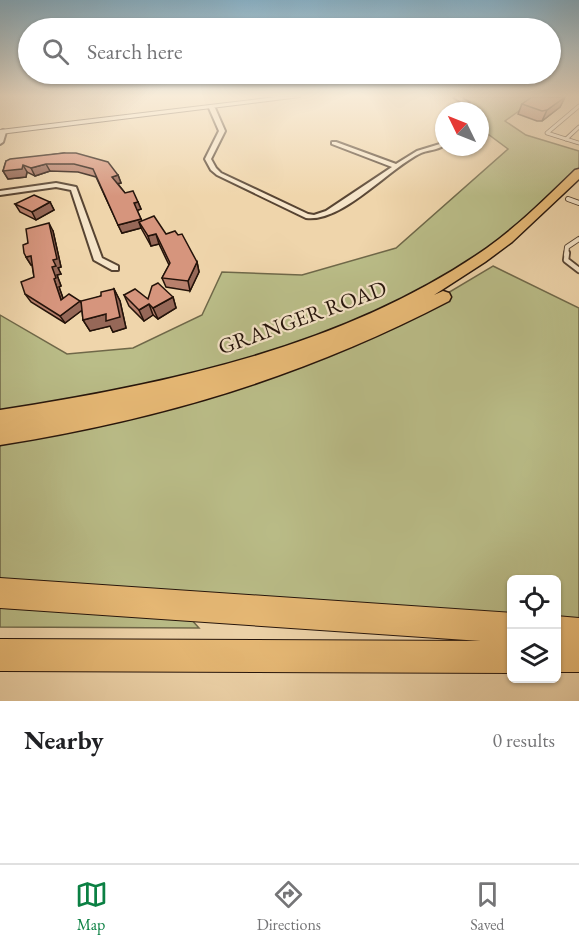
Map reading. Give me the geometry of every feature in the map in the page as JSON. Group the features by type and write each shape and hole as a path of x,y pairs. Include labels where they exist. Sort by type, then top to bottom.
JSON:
{"highway":[{"path":"0,593 507,628"},
{"path":"561,631 579,633"},
{"path":"0,654 507,657"},
{"path":"561,656 579,656"}],"main road":[{"name":"GRANGER ROAD","path":"0,435 129,411 178,399 236,382 344,344 388,325 463,285 515,249 570,196 579,172"},
{"name":"GRANGER ROAD","path":"0,419 79,406 175,385 277,355 353,327 426,292 480,260 570,196"}],"street":[{"path":"0,142 2,132 22,130"},
{"path":"221,130 208,159 213,170 297,214 314,217 329,213 424,150 435,148"},
{"path":"334,143 397,167"},
{"path":"0,193 56,185 74,188 98,260 115,268"}],"lane":[{"path":"551,130 547,133 579,142"},
{"path":"566,139 576,130"},
{"path":"579,239 567,247 566,260 579,270"}],"green space":[{"path":"489,130 518,130 526,135 579,151 579,172 530,220 426,292 277,355 0,419 0,315 67,354 133,348 202,315 222,272 302,275 396,248 508,149 489,135"},
{"path":"493,266 579,308 579,633 561,631 561,575 507,575 507,628 0,593 0,435 421,309"},
{"path":"0,608 189,617 199,628 0,627"}],"building":[{"path":"76,153 108,162 118,175 112,177 125,193 133,191 138,202 134,203 141,219 118,225 93,169 74,164 46,164 31,168 23,165 22,169 3,171 6,161 10,159"},
{"path":"34,195 50,202 32,212 15,204"},
{"path":"154,216 166,234 175,231 178,235 182,234 197,262 188,281 162,278 170,263 156,234 148,236 139,222"},
{"path":"49,223 57,259 53,260 56,266 52,267 61,300 69,294 80,301 60,316 25,294 21,282 34,277 31,256 26,257 24,253 23,245 28,243 26,229"},
{"path":"158,283 173,297 153,308 149,304 139,310 124,295 135,289 148,299 152,286"},
{"path":"114,289 120,317 106,321 106,314 83,320 81,301 101,296 101,292"}]}
